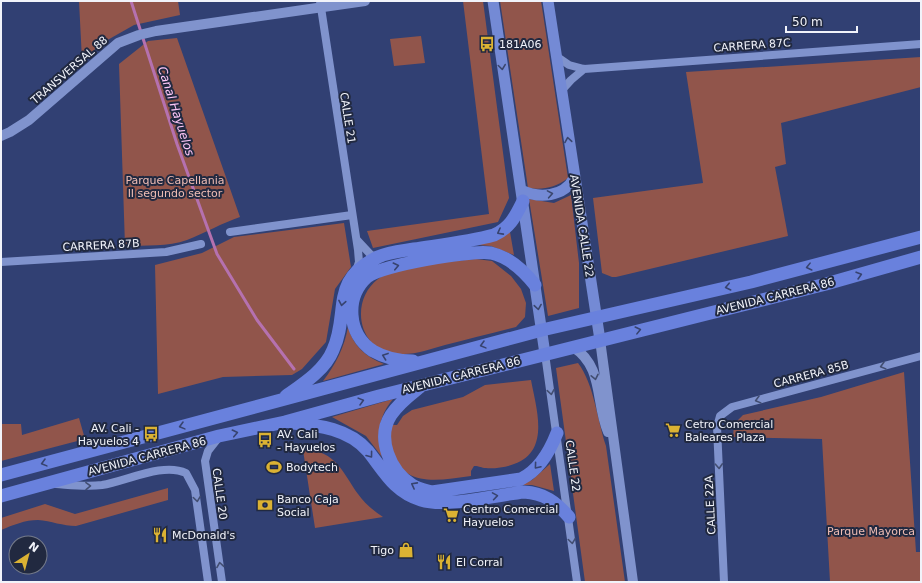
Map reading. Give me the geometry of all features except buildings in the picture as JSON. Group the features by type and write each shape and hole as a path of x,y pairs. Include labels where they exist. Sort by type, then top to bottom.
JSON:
{"main road":[{"path":"493,1 546,354"},
{"name":"AVENIDA CALLE 22","path":"548,1 600,340"},
{"path":"522,196 530,194 550,195 565,188 574,178"},
{"path":"278,402 312,376 333,352 338,339 342,299 348,285 361,268 379,257 494,235 504,231 510,225 522,196"},
{"name":"AVENIDA CARRERA 86","path":"1,475 542,330 766,278 921,237"},
{"path":"423,362 400,360 382,356 372,350 357,333 352,321 352,304 359,286 368,276 381,269 412,262 476,253 490,253 504,258 517,266 535,284"},
{"name":"AVENIDA CARRERA 86","path":"1,496 219,436 284,422 423,385 826,284 921,257"},
{"path":"423,385 410,395 391,415 388,422 385,439 391,463 413,486 422,490 432,492 521,479 532,472 548,453 557,433"},
{"path":"284,422 318,425 331,428 355,440 367,450 394,485 408,495 422,500 457,500 535,492 544,495 556,503 569,517"}],"street":[{"name":"TRANSVERSAL 88","path":"1,136 29,120 118,43 139,35 320,4 365,1"},
{"name":"CALLE 21","path":"320,4 356,237 359,262 354,276"},
{"name":"CARRERA 87C","path":"556,56 569,65 584,69 921,44"},
{"path":"561,91 584,69"},
{"path":"230,232 352,215"},
{"name":"CALLE 21","path":"356,237 371,255 379,257"},
{"name":"CARRERA 87B","path":"1,262 166,252 201,244"},
{"name":"AVENIDA CALLE 22","path":"600,340 633,582"},
{"name":"AVENIDA CALLE 22","path":"573,347 587,357 595,372 602,414 615,451"},
{"name":"CALLE 22","path":"546,354 578,582"},
{"name":"CARRERA 85B","path":"717,427 720,416 732,407 921,356"},
{"name":"CALLE 22A","path":"717,427 724,582"},
{"name":"CALLE 20","path":"219,436 208,451 205,461 222,582"},
{"path":"49,483 88,486 114,483 169,468 186,473 196,490 208,582"}],"green space":[{"path":"79,1 178,1 180,15 134,25 104,42 82,60"},
{"path":"463,1 483,1 509,198 498,222 373,248 367,231 489,214"},
{"path":"500,1 541,1 568,178 549,188 528,188"},
{"path":"421,36 425,63 394,66 390,39"},
{"name":"Parque Capellania II segundo sector","path":"177,38 240,217 180,242 164,245 125,246 119,64 148,41"},
{"path":"921,57 921,87 781,123 786,164 775,167 788,236 616,277 602,273 593,198 703,183 686,72"},
{"path":"571,195 579,263 579,308 548,316 529,199 554,203"},
{"path":"344,223 351,267 335,289 326,342 302,369 292,375 223,377 158,394 155,265 202,253 234,237"},
{"path":"510,232 514,255 491,246 478,245"},
{"path":"476,259 492,261 511,276 521,289 526,303 525,317 516,327 411,354 386,352 375,346 367,336 362,325 361,313 363,300 369,289 378,279 398,270 411,267"},
{"path":"348,327 353,340 361,350 371,358 384,364 323,381 339,356"},
{"path":"578,363 592,391 606,446 625,582 585,582 556,368"},
{"name":"Parque Mayorca","path":"904,372 916,552 921,552 921,582 830,582 822,439 733,437 734,424 743,415 821,397"},
{"path":"531,380 538,415 538,428 537,439 533,449 526,458 514,464 500,468 484,468 474,466 471,471 471,476 435,480 414,476 404,471 397,462 390,447 390,425 397,425 403,416 412,410 463,397 485,385"},
{"path":"393,399 384,412 380,426 379,433 382,457 366,436 332,417"},
{"path":"79,418 85,439 1,461 1,424 21,424 22,435"},
{"path":"303,450 314,451 331,458 364,501 383,517 315,528"},
{"path":"550,464 554,491 532,485 519,485 532,480"},
{"path":"168,488 168,500 76,526 33,520 19,523 1,530 1,518 45,504 75,514"}],"waterway":[{"name":"Canal Hayuelos","path":"131,1 177,144 217,254 257,320 294,369"}],"place":[{"name":"181A06","path":"487,44"},
{"name":"Cetro Comercial Baleares Plaza","path":"673,430"},
{"name":"AV. Cali - Hayuelos 4","path":"151,434"},
{"name":"AV. Cali - Hayuelos","path":"265,440"},
{"name":"Bodytech","path":"274,467"},
{"name":"Banco Caja Social","path":"265,505"},
{"name":"Centro Comercial Hayuelos","path":"451,515"},
{"name":"McDonald's","path":"160,535"},
{"name":"Tigo","path":"406,550"},
{"name":"El Corral","path":"444,562"}]}
